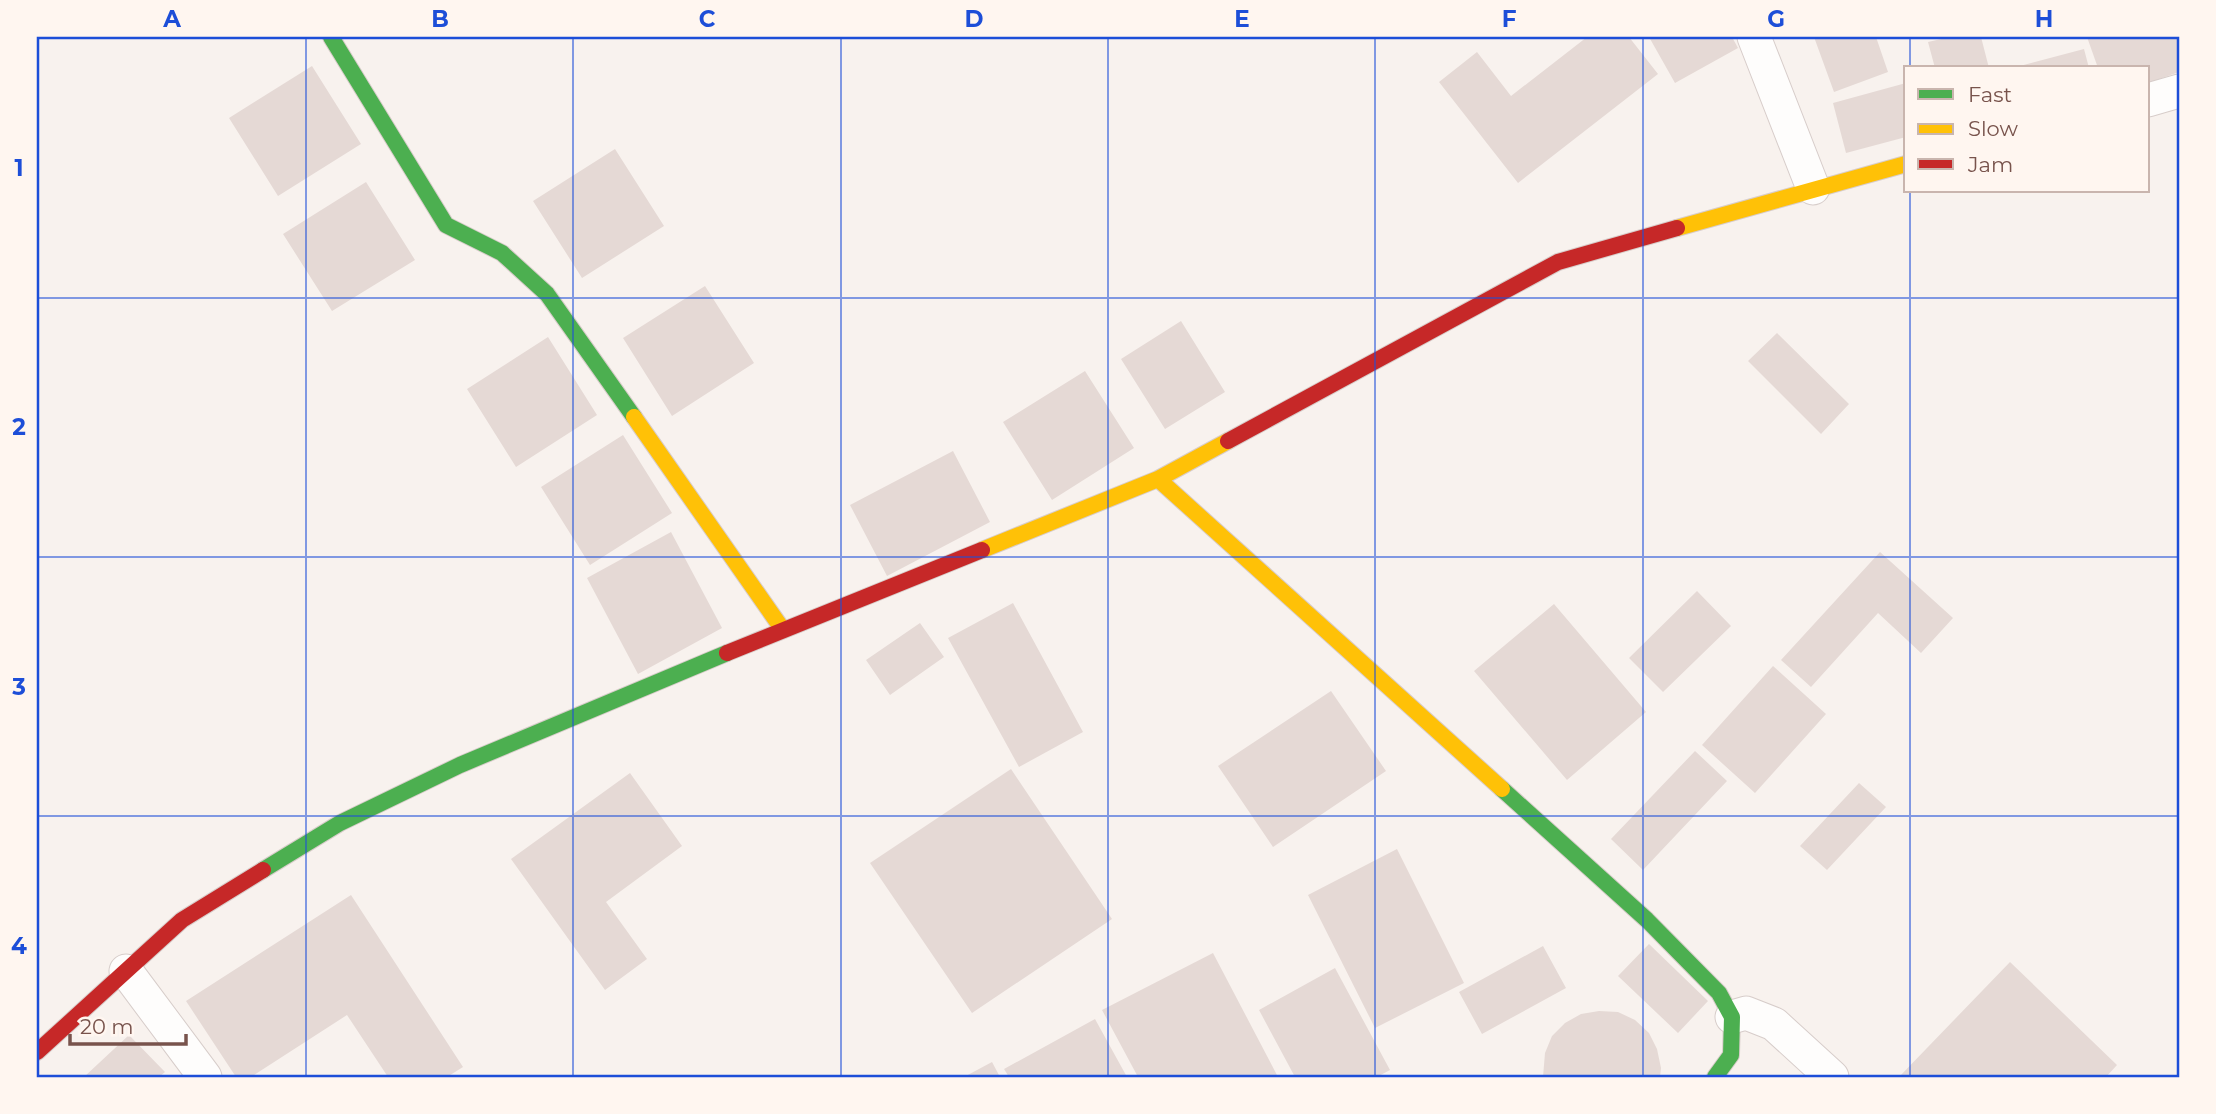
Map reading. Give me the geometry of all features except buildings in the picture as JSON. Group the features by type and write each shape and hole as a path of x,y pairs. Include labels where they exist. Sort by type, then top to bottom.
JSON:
{"street":[{"path":"331,37 446,226 502,253 547,294 783,630"},
{"path":"1754,37 1813,188"},
{"path":"2150,99 2179,91"},
{"path":"37,1052 182,920 340,824 460,765 783,630 1158,479 1558,262 1904,165"},
{"path":"1158,479 1647,920 1719,993 1732,1017 1731,1055 1715,1077"},
{"path":"126,971 205,1077"},
{"path":"1732,1017 1746,1013 1774,1024 1832,1077"}],"traffic: fast":[{"path":"331,37 446,225 502,253 547,294 634,417"},
{"path":"263,870 340,823 460,765 727,653"},
{"path":"1502,789 1647,920 1719,993 1732,1017 1731,1055 1715,1077"}],"traffic: slow":[{"path":"1677,228 1904,165"},
{"path":"634,417 783,630"},
{"path":"1228,441 1158,479 1502,789"},
{"path":"982,550 1158,479"}],"traffic: jam":[{"path":"1228,441 1558,262 1677,228"},
{"path":"727,653 982,550"},
{"path":"37,1052 182,920 263,870"}]}
